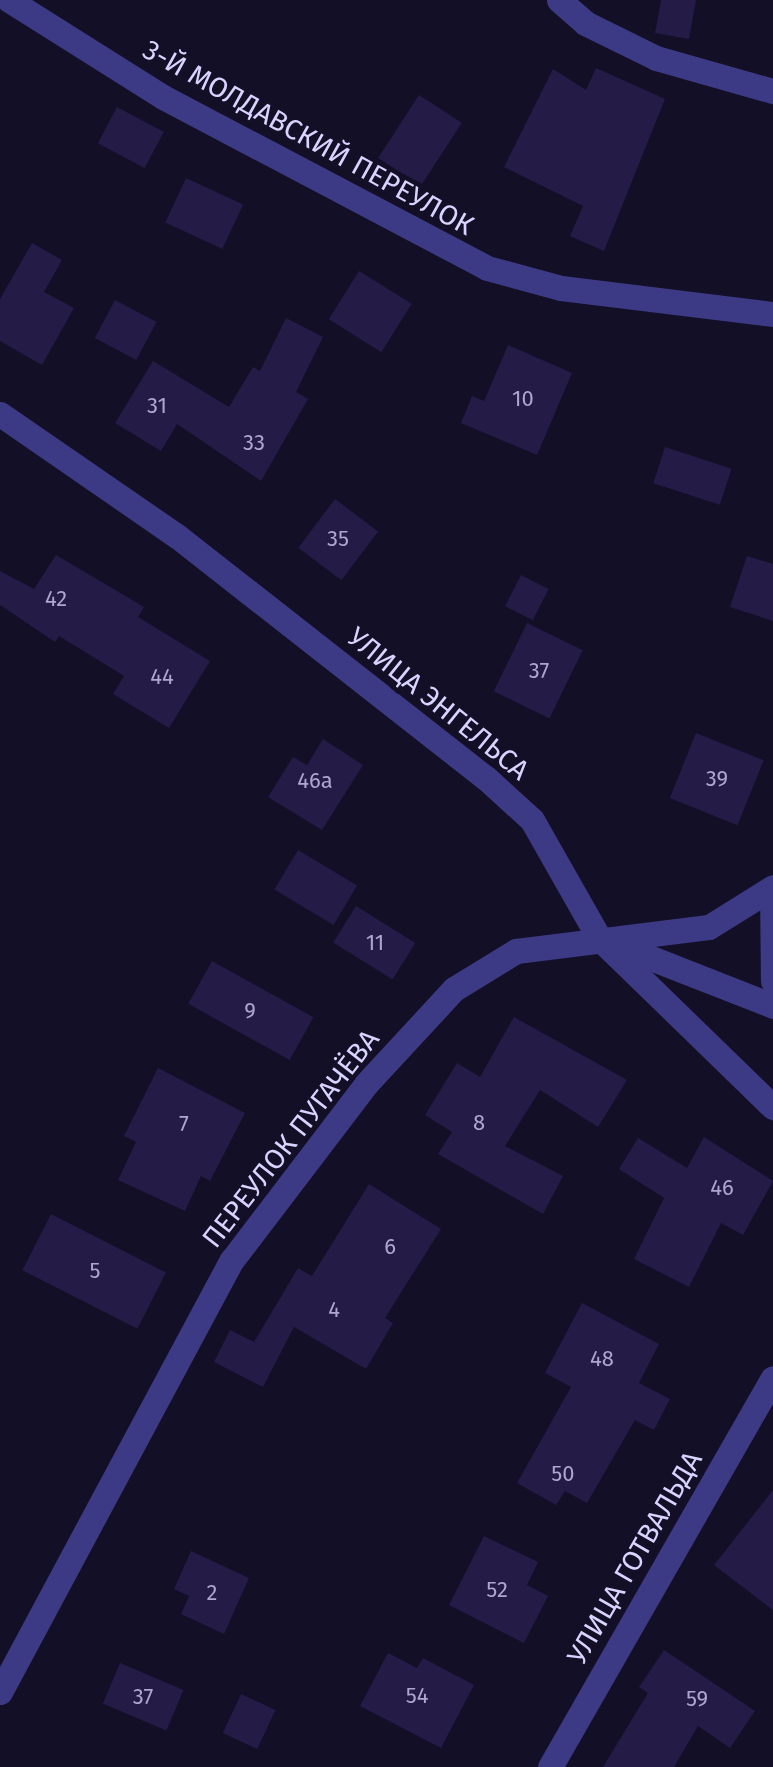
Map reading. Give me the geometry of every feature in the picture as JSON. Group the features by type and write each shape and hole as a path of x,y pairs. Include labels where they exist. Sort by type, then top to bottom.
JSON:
{"street":[{"name":"3-Й МОЛДАВСКИЙ ПЕРЕУЛОК","path":"9,0 163,97 487,268 561,288 773,314"},
{"path":"558,0 584,23 656,58 773,92"},
{"name":"УЛИЦА ЭНГЕЛЬСА","path":"0,414 178,536 486,778 532,820 599,938 773,1107"},
{"path":"773,888 773,981"},
{"name":"ПЕРЕУЛОК ПУГАЧЁВА","path":"0,1692 232,1260 366,1084 454,989 516,951 599,938 709,928 773,888"},
{"path":"599,938 773,1006"},
{"name":"УЛИЦА ГОТВАЛЬДА","path":"550,1767 773,1378"}],"building":[{"path":"661,0 696,0 689,39 655,33"},
{"path":"596,68 665,99 604,251 570,236 583,206 504,167 553,69 586,90"},
{"path":"419,95 462,123 421,186 378,158"},
{"path":"117,107 164,132 145,168 98,143"},
{"path":"186,178 243,205 222,249 165,222"},
{"path":"32,243 62,260 44,292 74,308 42,365 0,341 0,299"},
{"path":"359,271 412,304 381,352 329,319"},
{"path":"115,300 156,322 136,360 95,338"},
{"path":"286,318 323,337 296,392 308,399 261,481 177,424 161,451 115,423 153,361 229,407 253,367 260,371"},
{"path":"508,345 572,373 537,455 461,423 472,396 484,401"},
{"path":"665,447 732,469 720,505 653,483"},
{"path":"335,499 378,531 341,580 298,548"},
{"path":"56,555 144,607 138,617 210,661 169,728 113,694 124,676 59,636 55,642 0,605 0,571 34,589"},
{"path":"747,556 773,564 773,621 730,607"},
{"path":"521,575 549,589 533,620 505,606"},
{"path":"527,623 583,650 549,718 494,691"},
{"path":"696,733 764,760 737,825 670,798"},
{"path":"323,739 363,765 322,830 268,797 293,757 307,765"},
{"path":"298,850 357,886 333,925 274,889"},
{"path":"356,906 415,943 393,980 333,942"},
{"path":"212,961 313,1017 290,1060 188,1004"},
{"path":"514,1017 627,1080 598,1127 540,1090 505,1146 563,1176 543,1214 438,1154 452,1132 425,1115 457,1063 480,1077"},
{"path":"158,1068 245,1113 210,1181 201,1176 185,1211 118,1180 136,1142 124,1136"},
{"path":"704,1137 773,1181 743,1235 721,1223 689,1287 634,1259 664,1198 619,1169 638,1138 687,1168"},
{"path":"369,1184 441,1229 385,1318 393,1323 366,1369 294,1327 263,1387 214,1362 230,1330 254,1342 298,1268 312,1276"},
{"path":"51,1214 166,1273 137,1329 22,1270"},
{"path":"582,1303 659,1344 639,1383 670,1399 654,1430 635,1420 587,1503 565,1491 556,1505 517,1483 571,1387 545,1373"},
{"path":"773,1490 773,1610 714,1565"},
{"path":"484,1536 538,1562 527,1585 548,1596 524,1643 449,1605"},
{"path":"191,1551 249,1578 224,1634 181,1614 189,1596 174,1589"},
{"path":"664,1650 755,1711 730,1748 698,1726 674,1767 603,1767 648,1693 639,1687"},
{"path":"388,1653 417,1668 423,1658 474,1685 441,1748 360,1706"},
{"path":"120,1663 184,1690 166,1730 103,1704"},
{"path":"241,1694 275,1710 257,1749 223,1733"}]}
